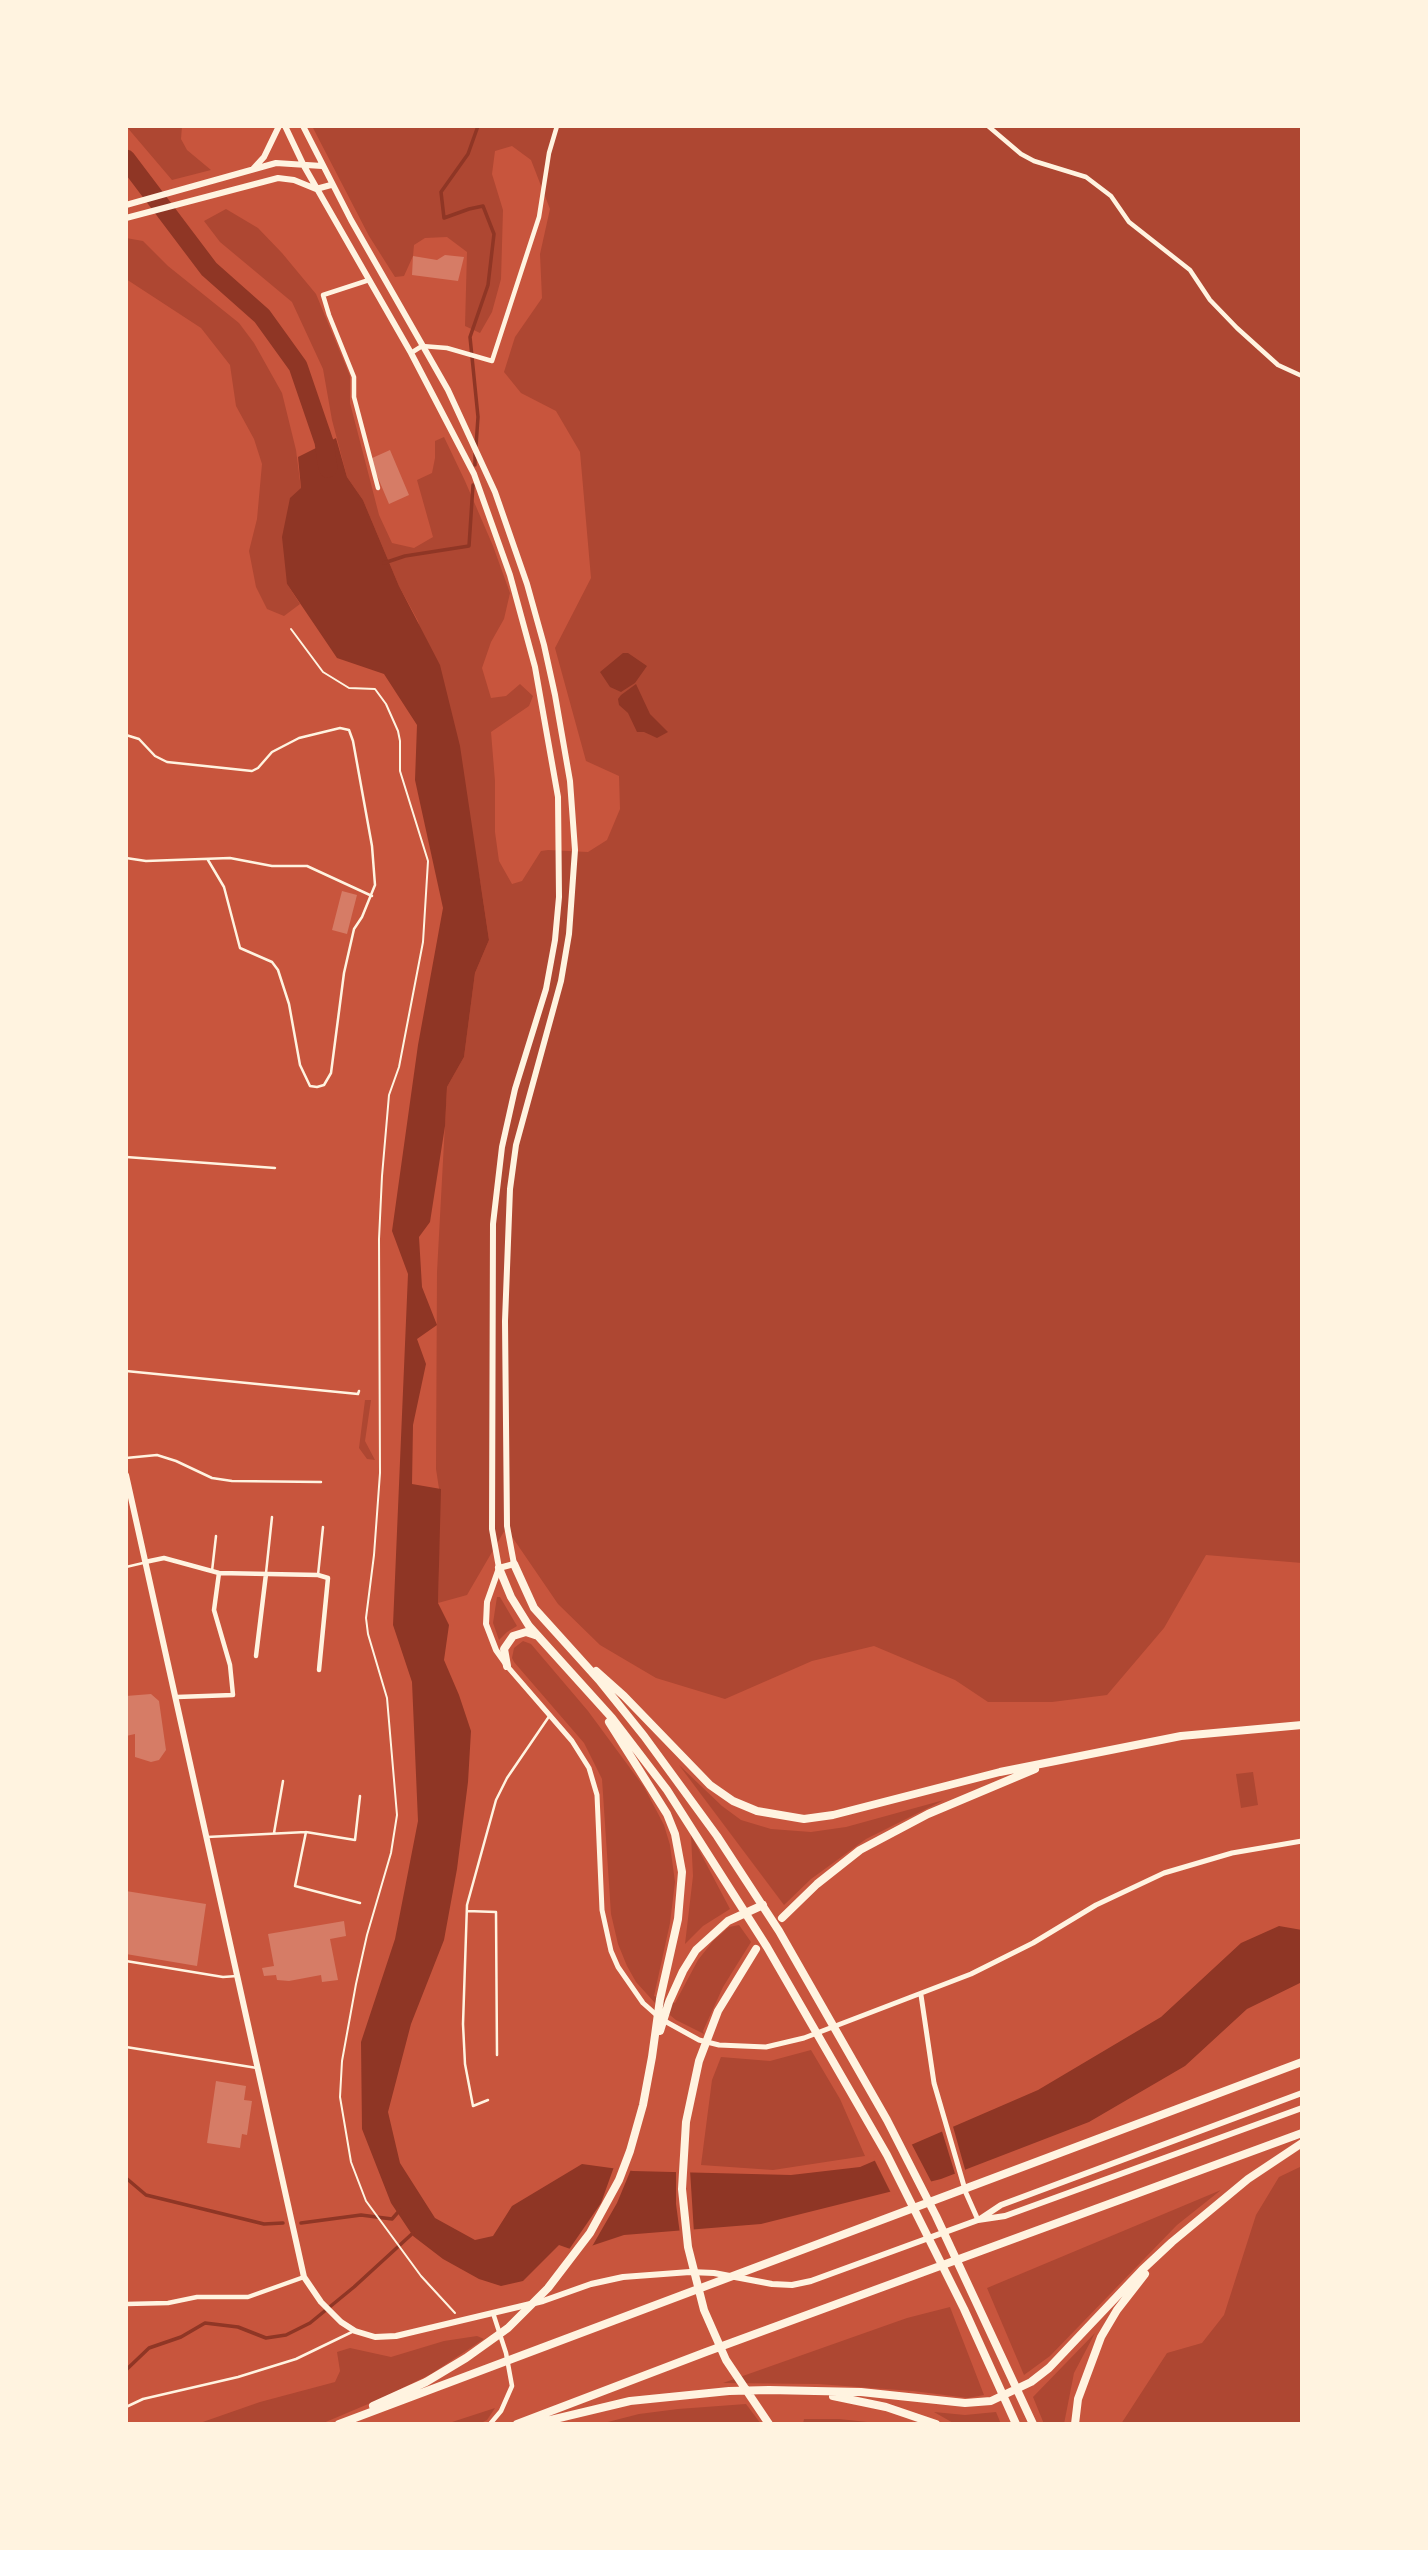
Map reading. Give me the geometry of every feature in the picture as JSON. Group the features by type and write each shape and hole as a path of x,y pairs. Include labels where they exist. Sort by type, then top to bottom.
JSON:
{"highway":[{"path":"514,1564 519,1581 534,1608 644,1736 779,1931 887,2120 965,2273 1033,2424"},
{"path":"499,1568 511,1597 538,1636 589,1691 667,1790 767,1947 887,2155 964,2309 1016,2424"},
{"path":"507,1666 504,1649 513,1636 526,1632 538,1636"},
{"path":"565,1643 624,1696 710,1785 733,1801 757,1811 804,1819 833,1815 1000,1772 1181,1735 1302,1725"},
{"path":"337,2424 426,2382 508,2328 548,2288 590,2234 619,2180 630,2151 643,2105 680,1909 681,1855 676,1834 658,1796 589,1691"},
{"path":"782,1918 838,1866 860,1850 896,1830 1005,1780 1068,1759"},
{"path":"664,2000 696,1950 727,1921 762,1905"},
{"path":"756,1950 718,2011 692,2087 683,2156 684,2218 694,2275 705,2310 726,2360 769,2424"},
{"path":"337,2424 1302,2062"},
{"path":"517,2424 705,2352 1302,2133"},
{"path":"534,2424 630,2401 729,2392 799,2390 965,2403 991,2401 1018,2389 1049,2368 1172,2242 1248,2179 1302,2143"},
{"path":"1075,2424 1078,2399 1101,2337 1117,2309 1172,2242"},
{"path":"860,2396 936,2424"}],"main road":[{"path":"253,169 264,157 279,126"},
{"path":"285,126 303,166 411,353 474,474 510,575 535,667 550,745 559,818 559,897 555,940 546,989 515,1089 502,1147 493,1224 492,1529 499,1568 487,1602 486,1624 496,1650 507,1666"},
{"path":"303,126 331,185 448,390 508,527 549,664 568,769 573,817 573,886 561,981 527,1099 509,1189 505,1321 507,1526 514,1564 499,1568"},
{"path":"126,205 276,163 322,166"},
{"path":"126,218 278,178 294,180 316,189 331,185"},
{"path":"535,667 549,664"},
{"path":"559,818 573,817"},
{"path":"126,1475 128,1497 177,1697 304,2277 321,2302 355,2331 375,2337 396,2336 543,2301 603,2280 657,2273 714,2273 772,2284 802,2283 978,2220 1005,2216 1302,2108"},
{"path":"978,2220 1001,2205 1302,2093"}],"street":[{"path":"411,353 422,346 447,348 492,361 538,217 557,126"},
{"path":"988,126 1021,154 1034,161 1086,177 1111,196 1129,222 1190,270 1210,300 1237,328 1278,365 1302,376"},
{"path":"369,280 323,295 354,377 354,397 378,488"},
{"path":"145,1562 164,1558 219,1573 318,1575 328,1578 319,1670"},
{"path":"177,1697 233,1695 233,1679 214,1610 219,1573"},
{"path":"256,1656 266,1574"},
{"path":"507,1666 582,1754 594,1781 597,1795 602,1910 611,1951 629,1986 661,2019 699,2040 719,2045 766,2047 804,2038 998,1962 1096,1905 1142,1882 1232,1853 1302,1841"},
{"path":"920,1994 929,2060 938,2098 978,2220"},
{"path":"126,2305 168,2303 197,2297 248,2297 304,2277"},
{"path":"490,2424 500,2411 512,2386 506,2353 493,2313"}],"lane":[{"path":"126,735 139,739 155,756 167,762 252,771 272,752 299,738 340,729 349,730 354,741 372,846 375,885 354,929 344,973 331,1073 324,1085 310,1086 300,1065 289,1004 278,970 272,962 240,948 224,887 208,860"},
{"path":"126,858 146,861 230,858 271,866 307,866 372,896"},
{"path":"126,1157 275,1168"},
{"path":"126,1371 358,1394 359,1391"},
{"path":"126,1458 156,1455 212,1478 321,1482"},
{"path":"266,1574 272,1517"},
{"path":"318,1575 323,1527"},
{"path":"212,1572 216,1536"},
{"path":"126,1567 145,1562"},
{"path":"488,2100 473,2106 465,2064 463,2024 467,1911 496,1800 507,1778 550,1716"},
{"path":"274,1833 283,1781"},
{"path":"207,1837 306,1832 355,1840 360,1796"},
{"path":"306,1832 295,1886 360,1903"},
{"path":"467,1911 496,1912 497,2055"},
{"path":"126,1961 223,1977 237,1976"},
{"path":"126,2047 257,2068"},
{"path":"126,2407 143,2399 239,2377 296,2359 355,2331"}],"path":[{"path":"291,629 323,672 349,688 374,689 386,704 398,731 400,771 428,861 423,942 399,1067 389,1095 382,1176 379,1239 380,1474 366,1618 368,1634 387,1698 397,1815 391,1853 356,1984 342,2061 340,2097 351,2162 366,2201 421,2276 461,2320"}],"shaded area":[{"path":"126,126 182,126 181,139 187,150 211,170 172,180"},
{"path":"312,126 1302,126 1302,1563 1206,1555 1164,1628 1107,1695 1052,1702 988,1702 955,1680 874,1646 812,1661 725,1699 656,1678 600,1645 558,1604 506,1528 467,1595 438,1603 440,1495 436,1469 437,1272 447,1087 464,1057 475,973 489,940 481,886 469,819 418,621 399,586 363,500 347,477 332,420 323,369 292,302 220,242 204,221 226,209 258,228 316,294 350,376 350,403 379,515 392,543 414,548 433,537 417,480 432,473 435,441 444,437 465,481 510,593 504,619 491,642 482,668 491,698 506,696 520,684 533,696 529,706 491,732 495,832 499,861 512,884 522,881 541,851 588,852 607,840 620,809 619,776 586,761 555,648 591,578 580,452 556,411 521,393 504,372 515,337 542,298 540,254 550,209 531,160 512,146 495,151 492,174 503,210 501,279 492,312 480,333 465,326 467,252 447,237 425,238 414,245 413,256 404,276 395,277 369,236"},
{"path":"126,238 143,241 168,266 239,323 254,343 282,393 296,450 301,489 287,584 300,604 284,616 267,609 256,587 249,551 257,519 262,464 254,439 236,406 230,365 201,328 126,279"},
{"path":"336,438 347,477 363,500 399,586 440,665 460,746 489,940 475,973 464,1057 447,1087 445,1126 430,1222 419,1237 422,1287 437,1325 417,1339 426,1364 413,1425 412,1484 441,1489 438,1603 449,1625 444,1660 471,1731 468,1782 457,1869 444,1940 411,2024 388,2112 400,2163 435,2218 475,2240 493,2236 512,2206 582,2164 633,2171 791,2175 860,2167 1038,2090 1161,2017 1241,1943 1279,1926 1302,1930 1302,1982 1247,2009 1185,2066 1089,2122 941,2179 761,2224 624,2235 576,2251 559,2245 523,2281 501,2286 479,2279 443,2259 413,2236 391,2203 362,2129 361,2042 395,1939 418,1821 412,1682 393,1625 408,1274 392,1231 418,1045 443,908 415,780 417,725 384,674 337,658 287,584 282,537 290,498 301,488 298,457"},
{"path":"623,653 628,653 647,666 635,683 621,692 610,687 600,672"},
{"path":"636,684 650,714 668,732 657,738 637,732 628,713 619,705 618,699 621,695"},
{"path":"365,1400 371,1400 365,1441 375,1460 367,1459 359,1448"},
{"path":"497,1597 500,1597 517,1626 499,1640 493,1623"},
{"path":"523,1641 531,1644 588,1711 644,1787 664,1825 670,1845 675,1882 670,1923 654,1996 675,2003 698,1960 729,1927 739,1925 751,1942 723,1987 704,2034 676,2020 655,2003 636,1982 627,1966 618,1944 611,1914 602,1779 584,1743 514,1662 514,1648"},
{"path":"679,1765 722,1806 741,1820 771,1829 811,1832 846,1827 944,1800 866,1839 811,1879 784,1905"},
{"path":"1253,1772 1258,1805 1241,1808 1236,1774"},
{"path":"691,1835 730,1909 703,1926 685,1944 693,1876"},
{"path":"811,2050 840,2099 865,2156 773,2170 701,2165 712,2080 721,2057 770,2061"},
{"path":"1302,2166 1302,2424 1121,2424 1167,2353 1202,2343 1224,2315 1256,2215 1279,2177"},
{"path":"1221,2190 1177,2225 1050,2356 1024,2375 987,2288"},
{"path":"950,2307 984,2395 968,2398 818,2384 723,2383 907,2318"},
{"path":"1095,2333 1074,2373 1064,2424 1044,2424 1033,2397"},
{"path":"477,2336 484,2339 431,2374 321,2424 197,2424 260,2402 335,2382 340,2371 337,2352 350,2348 391,2357 444,2341"},
{"path":"746,2404 761,2424 600,2424 639,2414"},
{"path":"495,2408 487,2420 479,2424 446,2424"},
{"path":"934,2412 965,2415 996,2412 1001,2424 955,2424"},
{"path":"804,2419 839,2419 886,2424 803,2424"}],"pier":[{"path":"952,2123 966,2173 956,2177 941,2128"},
{"path":"910,2141 933,2185 892,2195 873,2157"},
{"path":"615,2164 632,2167 617,2203 590,2250 576,2254 568,2251 601,2203"},
{"path":"676,2169 690,2170 694,2233 680,2234 676,2204"}],"building":[{"path":"445,255 464,257 458,281 412,275 413,256 437,260"},
{"path":"390,450 409,495 389,504 370,459"},
{"path":"342,891 357,895 347,934 332,930"},
{"path":"151,1694 159,1701 166,1750 159,1760 151,1762 135,1757 135,1734 126,1736 126,1696"},
{"path":"126,1891 206,1904 197,1966 126,1954"},
{"path":"344,1921 346,1936 330,1939 338,1980 322,1982 321,1975 289,1981 277,1980 276,1975 264,1976 262,1968 274,1966 268,1934"},
{"path":"216,2081 246,2086 244,2100 252,2101 247,2135 242,2134 240,2148 207,2143"}],"waterway":[{"path":"476,446 478,417 470,337 488,285 494,234 483,206 444,218 441,192 468,154 478,126"},
{"path":"126,159 209,269 262,316 298,366 324,442 328,468"},
{"path":"475,454 475,465"},
{"path":"384,563 405,556 469,546 473,485"},
{"path":"126,2178 146,2195 264,2224 283,2223"},
{"path":"301,2223 361,2215 392,2219 400,2210"},
{"path":"126,2370 149,2348 181,2337 205,2323 238,2327 266,2338 286,2335 310,2323 413,2233"}]}
